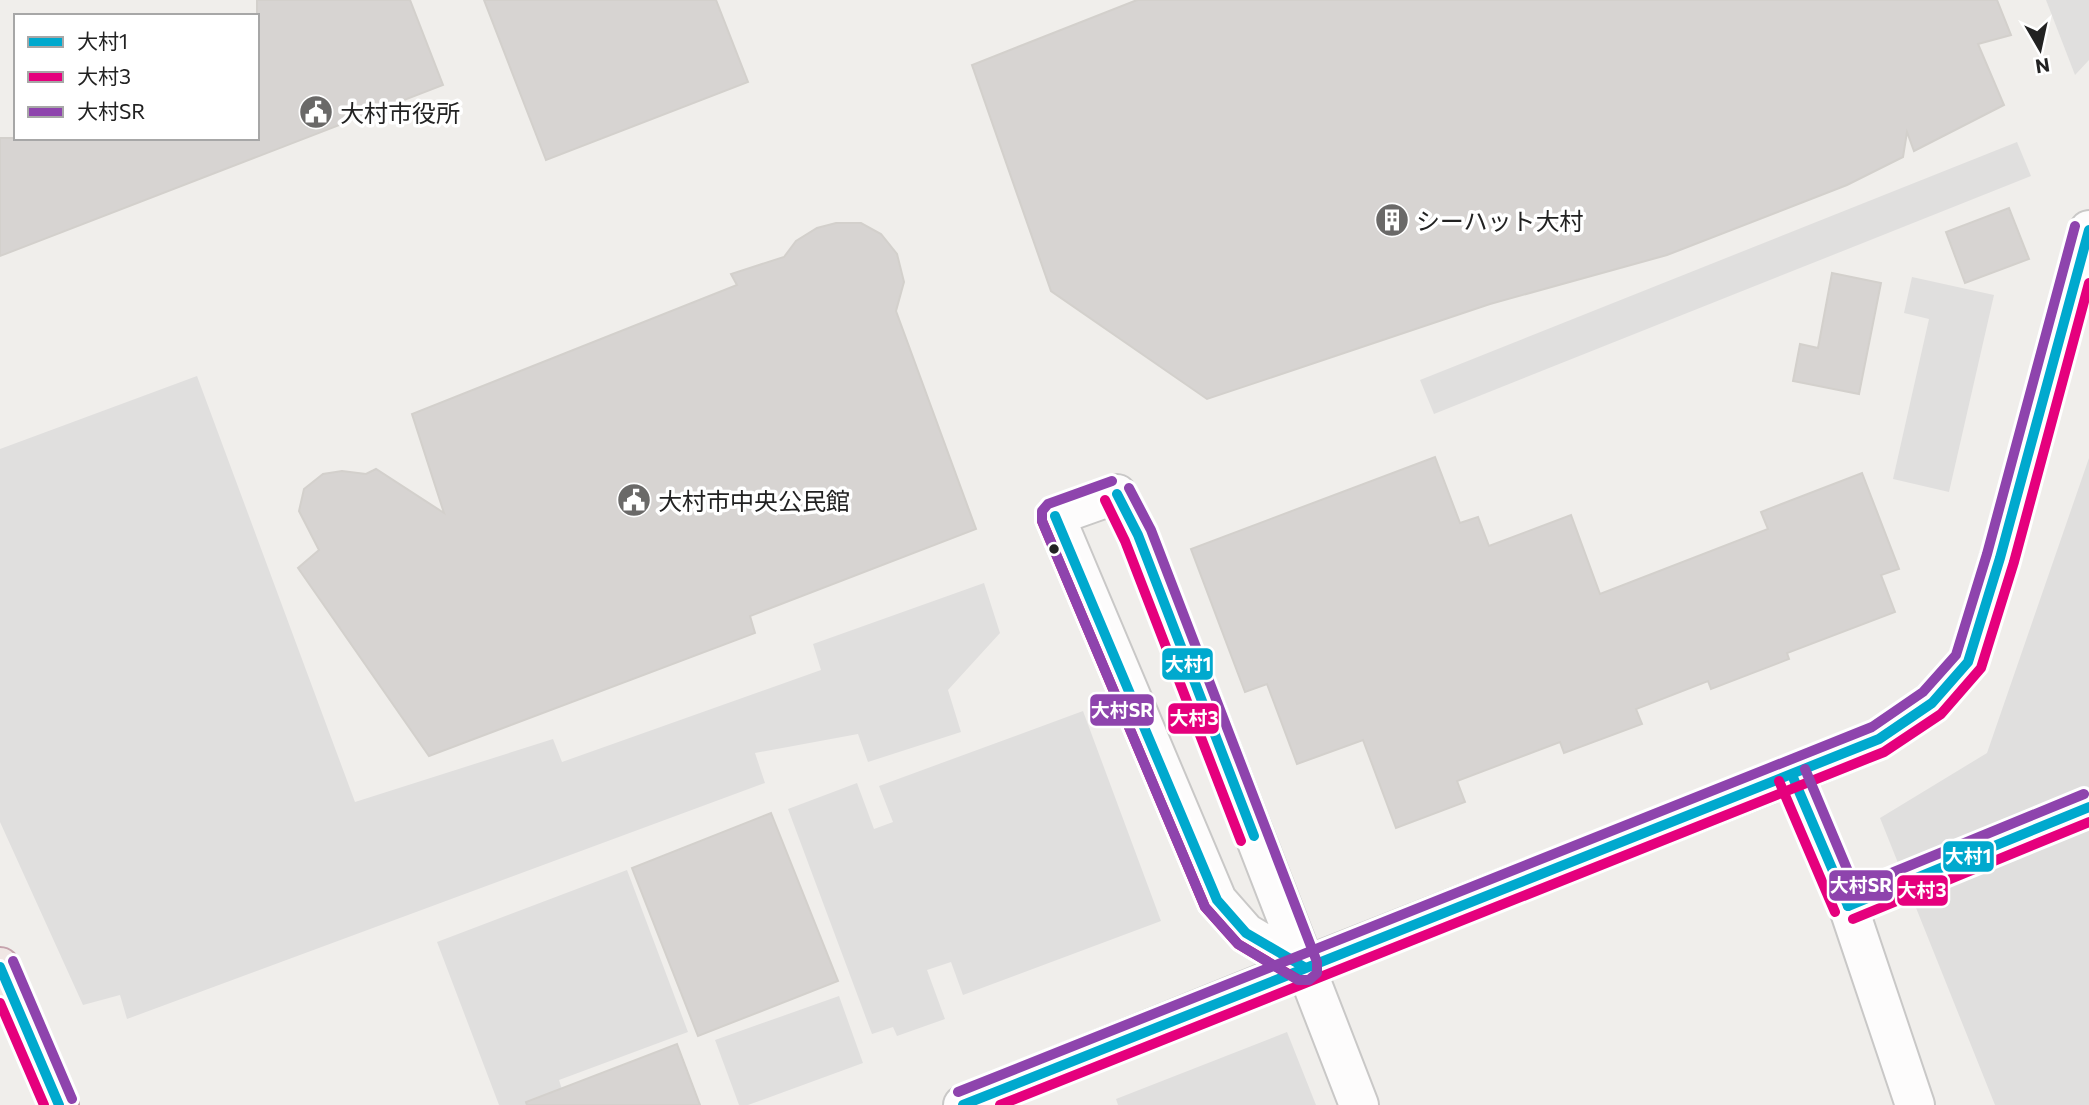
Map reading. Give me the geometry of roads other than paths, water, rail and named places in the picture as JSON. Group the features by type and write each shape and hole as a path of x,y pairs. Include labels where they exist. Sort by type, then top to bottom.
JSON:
{"highway":[{"path":"0,967 59,1105"}],"street":[{"path":"963,1105 1879,739 1932,703 1968,662 2000,558 2089,230"},
{"path":"1304,967 1246,933 1217,900 1055,516 1117,494 1138,535 1359,1105"},
{"path":"1792,775 1848,906 1915,1105"}],"place":[{"name":"大村市役所","path":"316,112"},
{"name":"シーハット大村","path":"1392,220"},
{"name":"大村市中央公民館","path":"634,500"}]}
